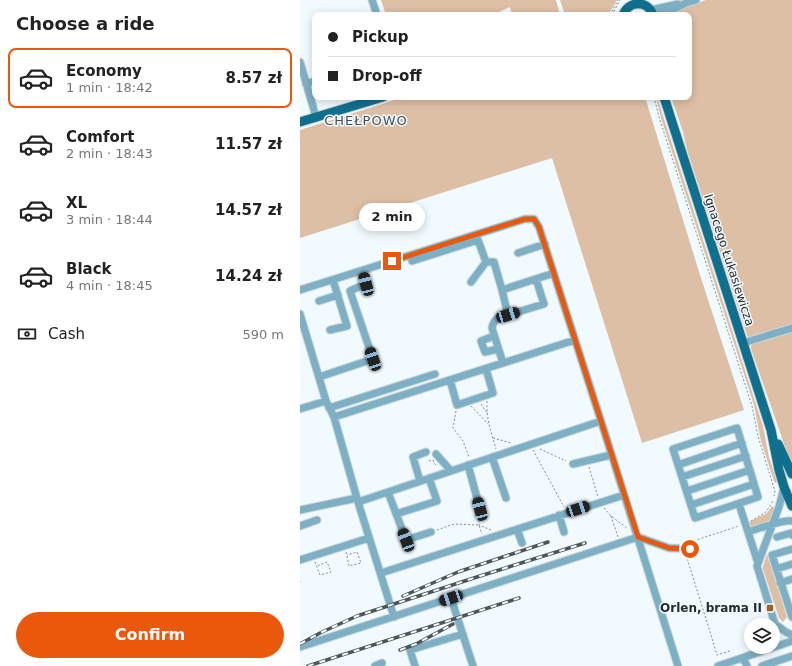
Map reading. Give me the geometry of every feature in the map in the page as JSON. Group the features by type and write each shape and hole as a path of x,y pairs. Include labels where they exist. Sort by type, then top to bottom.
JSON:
{"main road":[{"path":"626,7 635,3 641,3 648,7"},
{"path":"300,122 373,100"},
{"name":"Ignacego Łukasiewicza","path":"665,100 771,430 779,470 784,487 792,505"},
{"name":"Ignacego Łukasiewicza","path":"771,430 792,474"}],"street":[{"path":"372,0 375,12"},
{"path":"667,12 696,0"},
{"path":"648,7 686,3"},
{"path":"300,62 316,117"},
{"path":"306,84 312,82"},
{"path":"300,290 525,219 534,219 539,227 554,273 678,666"},
{"path":"412,261 478,240 486,262"},
{"path":"518,253 544,244"},
{"path":"471,282 486,262"},
{"path":"486,262 494,262 508,315"},
{"path":"319,377 373,359 350,291 366,284 362,270"},
{"path":"502,290 554,273"},
{"path":"503,363 492,328 493,322 497,318 544,304 536,279"},
{"path":"330,330 347,326 334,280"},
{"path":"320,301 338,295"},
{"path":"300,314 326,401 334,417 357,500 394,617"},
{"path":"743,343 792,328"},
{"path":"494,336 481,341 485,352 498,349"},
{"path":"334,417 575,340"},
{"path":"450,380 457,405 467,402 493,393 486,368"},
{"path":"329,408 435,374"},
{"path":"404,395 406,403"},
{"path":"300,409 326,401"},
{"path":"300,510 357,500 388,492 601,421"},
{"path":"737,428 746,456 758,497 695,518 673,449 737,428"},
{"path":"678,464 742,443"},
{"path":"420,481 413,457 426,452"},
{"path":"436,454 451,471"},
{"path":"573,464 612,455"},
{"path":"495,456 506,498"},
{"path":"682,477 746,456"},
{"path":"470,464 480,509"},
{"path":"687,491 750,470"},
{"path":"396,514 437,501 429,478"},
{"path":"691,505 754,484"},
{"path":"758,563 778,512 784,487"},
{"path":"388,492 406,540 431,532"},
{"path":"381,573 624,495"},
{"path":"739,504 746,523 758,563 757,566 775,624 792,635"},
{"path":"778,512 792,505"},
{"path":"559,515 564,532"},
{"path":"300,526 317,520"},
{"path":"748,532 788,520 792,521"},
{"path":"517,529 522,543"},
{"path":"778,537 792,535"},
{"path":"300,647 637,536 669,548 688,549"},
{"path":"300,560 369,538"},
{"path":"791,612 784,596 772,555 792,548"},
{"path":"776,569 792,564"},
{"path":"780,583 792,579"},
{"path":"784,596 792,593"},
{"path":"451,598 473,666"},
{"path":"415,666 410,650 462,634"},
{"path":"718,666 792,641"},
{"path":"762,666 792,656"},
{"path":"744,658 747,666"}],"path":[{"path":"613,12 619,0"},
{"path":"655,100 752,406 758,436 775,491 772,504 766,512 751,521 691,542 685,553 717,656 730,651"},
{"path":"488,394 487,413 493,438 495,456"},
{"path":"478,398 487,413"},
{"path":"467,402 489,425"},
{"path":"457,405 453,428 463,441 470,464"},
{"path":"493,438 527,446 573,464"},
{"path":"527,446 568,513"},
{"path":"587,461 600,502 611,516 637,536"},
{"path":"480,509 479,525 484,540"},
{"path":"431,532 454,524 479,525 500,534"},
{"path":"344,546 349,566 361,563 357,552 347,555"},
{"path":"314,555 317,566 320,575 331,572 327,562 317,566"}],"shaded area":[{"path":"381,0 556,0 559,12 511,12 510,7 499,12 385,12"},
{"path":"560,0 617,0 610,12 564,12"},
{"path":"706,0 792,0 792,324 748,338 672,100 692,100 692,12 673,12"},
{"path":"395,100 646,100 700,275 744,410 642,443 552,158 300,238 300,130"},
{"path":"657,100 763,426 769,457 777,482 775,483 761,441 754,405 661,118"},
{"path":"792,329 792,462 789,458 751,346 753,343"},
{"path":"772,506 775,508 770,522 753,528 750,525 749,522 767,513"},
{"path":"767,554 787,617 783,622 779,618 763,566"}],"railway":[{"path":"403,596 458,572 548,542"},
{"path":"300,644 357,616 585,543"},
{"path":"308,666 519,598"},
{"path":"400,650 416,644 453,624"}],"place":[{"name":"Orlen, brama II","path":"770,608"}],"district":[{"name":"CHEŁPOWO","path":"366,120"}],"route":[{"path":"392,261 525,219 534,219 539,227 638,537 669,548 690,549"}]}
